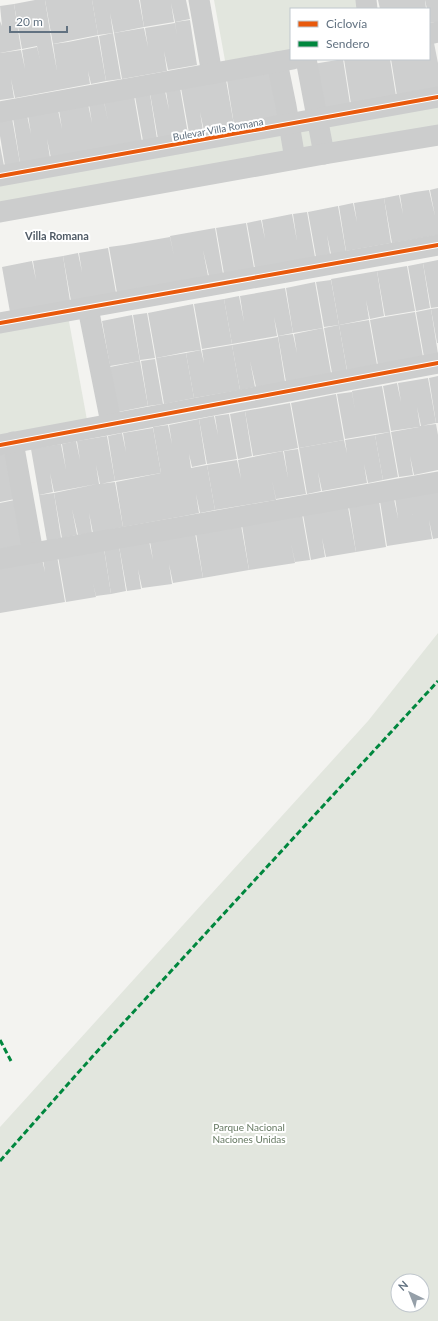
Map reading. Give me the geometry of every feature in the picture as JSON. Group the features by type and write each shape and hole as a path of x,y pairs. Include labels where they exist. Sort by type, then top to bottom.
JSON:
{"street":[{"path":"199,0 212,74"},
{"path":"0,112 285,60 289,124 295,159"},
{"path":"306,60 324,154"},
{"name":"Bulevar Villa Romana","path":"0,176 438,97"},
{"path":"0,212 438,135"},
{"path":"0,323 438,246"},
{"path":"88,308 110,423"},
{"path":"33,553 6,444 110,423 438,363"},
{"path":"0,559 438,482"}],"green space":[{"path":"214,0 356,0 358,8 290,8 290,54 226,66"},
{"path":"438,97 438,135 0,212 0,176"},
{"path":"68,316 87,420 0,436 0,329"},
{"name":"Parque Nacional Naciones Unidas","path":"438,633 438,1321 0,1321 0,1127 368,721"}],"building":[{"path":"35,0 45,0 57,71 53,44 98,36 106,81 91,84 88,71 90,84 15,98 11,79 14,98 0,100 0,53 21,50 25,69 22,50 37,47 40,60 37,46 22,49 14,4"},
{"path":"45,0 92,0 98,35 53,44"},
{"path":"92,0 139,0 144,27 114,33 110,13 113,33 98,35"},
{"path":"140,0 186,0 190,19 175,22 171,3 174,22 144,27"},
{"path":"378,0 425,0 426,8 380,8"},
{"path":"425,0 438,0 438,22 430,23 430,8 427,8"},
{"path":"14,4 21,49 0,53 0,21 2,26 0,6"},
{"path":"190,20 197,65 168,70 164,51 167,71 122,79 114,33 144,28 148,47 145,28 175,23 177,36 175,22"},
{"path":"113,33 121,79 106,81 99,36"},
{"path":"434,43 438,63 438,89 397,96 391,60 430,60 430,44"},
{"path":"343,60 350,104 320,110 313,64"},
{"path":"344,60 390,60 396,96 351,104"},
{"path":"272,72 280,117 234,125 227,80"},
{"path":"226,80 234,125 204,131 200,112 203,131 189,133 181,88"},
{"path":"180,88 188,134 158,139 150,93 165,91 169,110 166,91"},
{"path":"150,94 157,139 143,141 135,96"},
{"path":"134,96 142,142 51,158 47,139 50,158 20,163 13,118 27,115 31,134 28,115 58,110 62,129 59,110 88,104 92,123 89,104 104,102 108,121 104,101"},
{"path":"12,118 20,163 5,166 0,136 0,120"},
{"path":"0,145 4,166 0,167"},
{"path":"438,188 438,235 392,243 384,198 399,195 403,214 400,195 429,190 435,216 430,190"},
{"path":"384,198 391,243 346,251 339,206 353,203 357,222 354,203"},
{"path":"338,206 346,252 331,254 327,235 330,254 316,257 308,212"},
{"path":"307,212 315,257 255,268 247,223 261,220 265,239 262,220 292,214 297,241 293,214"},
{"path":"246,223 254,268 224,274 216,228"},
{"path":"215,228 223,274 209,276 203,250 208,276 117,293 109,247 170,237 174,256 170,236"},
{"path":"108,248 116,293 71,301 63,256 78,253 82,272 79,253"},
{"path":"63,256 70,301 10,312 2,267 32,261 36,280 33,261"},
{"path":"438,260 438,307 431,308 423,263"},
{"path":"423,263 430,308 416,311 408,266"},
{"path":"407,266 415,311 385,316 377,271"},
{"path":"377,271 384,316 370,319 366,300 369,319 339,325 331,279"},
{"path":"331,280 339,325 324,327 316,282"},
{"path":"315,282 323,328 293,333 286,288"},
{"path":"285,288 293,333 278,336 274,317 277,336 232,344 224,299 239,296 244,322 240,296"},
{"path":"224,299 232,344 202,349 194,304"},
{"path":"193,304 201,350 156,358 148,313"},
{"path":"438,308 438,343 437,343 431,309"},
{"path":"431,309 438,354 424,357 416,312"},
{"path":"415,312 423,357 378,365 370,320"},
{"path":"147,313 155,358 140,360 133,315"},
{"path":"132,315 140,361 110,366 102,321"},
{"path":"369,320 377,365 347,370 339,325"},
{"path":"339,325 347,371 332,373 324,328"},
{"path":"323,328 331,373 286,382 278,336 293,334 297,353 294,334"},
{"path":"278,337 285,382 256,387 250,361 255,387 240,390 232,345"},
{"path":"232,345 240,390 194,398 186,353 201,350 204,363 202,350"},
{"path":"186,353 194,398 164,404 156,358"},
{"path":"155,359 163,404 148,406 141,361"},
{"path":"140,361 148,406 118,412 110,367"},
{"path":"438,376 438,423 436,423 429,378"},
{"path":"428,378 436,423 423,426 436,424 438,435 438,470 414,475 410,456 413,475 399,477 391,432 419,427 391,431 383,386 397,383 401,402 398,383"},
{"path":"382,386 390,432 345,439 337,394 352,392 355,411 352,391"},
{"path":"336,394 344,440 299,448 291,403"},
{"path":"290,403 298,448 253,456 245,411"},
{"path":"245,411 252,456 238,459 230,414"},
{"path":"229,414 237,459 207,464 199,419 214,416 218,435 215,416"},
{"path":"199,419 206,464 192,467 189,454 191,468 207,465 215,510 200,513 196,494 199,513 123,527 116,482 161,473 153,427 168,425 172,444 169,425"},
{"path":"153,428 161,473 115,481 108,436 122,433 126,452 123,433"},
{"path":"390,432 398,477 383,480 375,435"},
{"path":"375,435 383,480 368,483 364,464 367,483 322,491 318,472 321,491 307,494 299,448 344,440 347,453 345,440"},
{"path":"107,436 115,481 102,484 115,482 123,527 93,533 89,513 92,533 78,535 72,509 77,535 62,538 54,493 97,484 54,492 50,473 53,492 39,495 31,449 61,444 66,470 62,444 76,441 80,460 77,441"},
{"path":"298,449 306,494 276,499 272,480 276,500 215,510 207,465 237,460 241,479 238,460 283,451 288,478 284,451"},
{"path":"7,454 15,499 0,502 0,455"},
{"path":"438,491 438,538 433,539 429,520 432,539 387,546 380,501 394,499 398,518 395,498"},
{"path":"54,493 61,538 47,541 39,495"},
{"path":"15,500 23,545 0,549 0,503"},
{"path":"379,501 386,547 356,552 349,507"},
{"path":"348,507 356,552 326,557 322,538 325,557 311,560 303,514"},
{"path":"302,514 310,560 295,562 291,543 295,563 249,570 242,525"},
{"path":"241,525 249,570 203,578 196,533"},
{"path":"195,533 203,578 173,583 169,564 172,584 142,588 138,569 141,589 127,591 119,546 149,541 153,560 150,541"},
{"path":"119,546 126,591 111,594 104,548"},
{"path":"104,549 111,594 96,596 93,583 96,597 66,602 58,556"},
{"path":"57,556 65,602 0,613 0,566 42,559 45,572 43,559"}],"marked path":[{"path":"0,1161 92,1057 438,681"},
{"path":"0,1040 11,1061"}],"cycle path":[{"path":"0,176 438,97"},
{"path":"0,323 438,245"},
{"path":"0,445 438,363"}],"district":[{"name":"Villa Romana","path":"57,236"}]}
